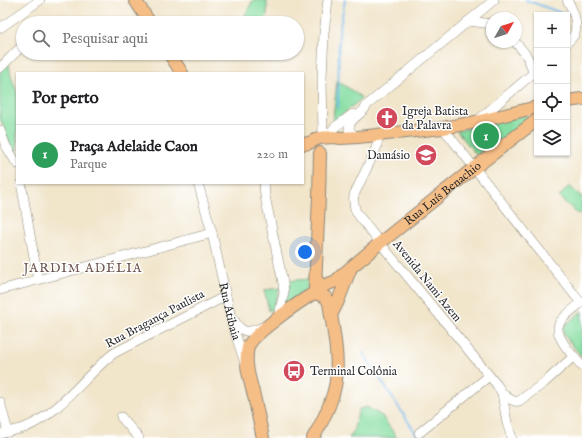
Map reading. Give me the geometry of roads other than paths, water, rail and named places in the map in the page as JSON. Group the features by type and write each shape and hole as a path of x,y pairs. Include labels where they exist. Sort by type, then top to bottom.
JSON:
{"main road":[{"path":"135,0 145,16"},
{"path":"174,60 181,72"},
{"path":"306,143 324,137 358,137 443,128 476,122 534,108"},
{"path":"533,123 532,114 534,108"},
{"name":"Rua Luís Benachio","path":"316,279 323,286 336,281 380,243 533,123"},
{"path":"320,153 331,143 341,138"},
{"path":"248,373 248,352 250,342 276,320 314,293 316,279 320,153 316,146 306,143"},
{"name":"Rua Luís Benachio","path":"331,315 350,269"},
{"path":"313,438 320,427 334,391 337,363 328,300 323,296 314,293"},
{"name":"Rua Atibaia","path":"248,373 263,438"}],"street":[{"path":"17,16 40,0"},
{"path":"324,137 322,78 324,33 328,0"},
{"path":"324,137 363,106 367,105 494,0"},
{"path":"567,0 574,16 576,28 574,35 570,40"},
{"path":"0,28 16,17"},
{"path":"468,21 486,23"},
{"path":"520,48 534,69"},
{"path":"0,68 16,52"},
{"path":"476,122 534,72"},
{"path":"358,137 354,136 349,130 349,123 366,109 367,105"},
{"path":"443,128 582,302 561,320 557,329 561,339 582,366"},
{"path":"0,130 6,146 16,162"},
{"name":"Avenida Nami Azem","path":"379,135 376,149 354,195 353,201 356,212 497,385 502,394 507,423 512,438"},
{"path":"21,184 38,280"},
{"name":"Rua Atibaia","path":"198,184 212,233 233,327 248,373"},
{"path":"230,314 238,328 241,330 248,331 258,329 276,320 284,293 265,196 264,184"},
{"path":"0,290 212,233"},
{"name":"Rua Bragança Paulista","path":"4,433 25,427 50,412 67,398 114,352 226,296"},
{"path":"502,394 515,402 519,401 544,383 574,356"},
{"path":"419,433 489,376"},
{"path":"0,402 4,433"},
{"path":"120,417 139,438"}],"waterway":[{"path":"338,109 339,33 345,0"},
{"path":"526,0 559,12"},
{"path":"363,353 419,438"}],"place":[{"name":"Igreja Batista da Palavra","path":"387,118"},
{"name":"Praça Adelaide Caon","path":"486,136"},
{"name":"Damásio","path":"426,155"},
{"name":"Terminal Colônia","path":"294,371"}],"district":[{"name":"JARDIM ADÉLIA","path":"83,268"}]}
